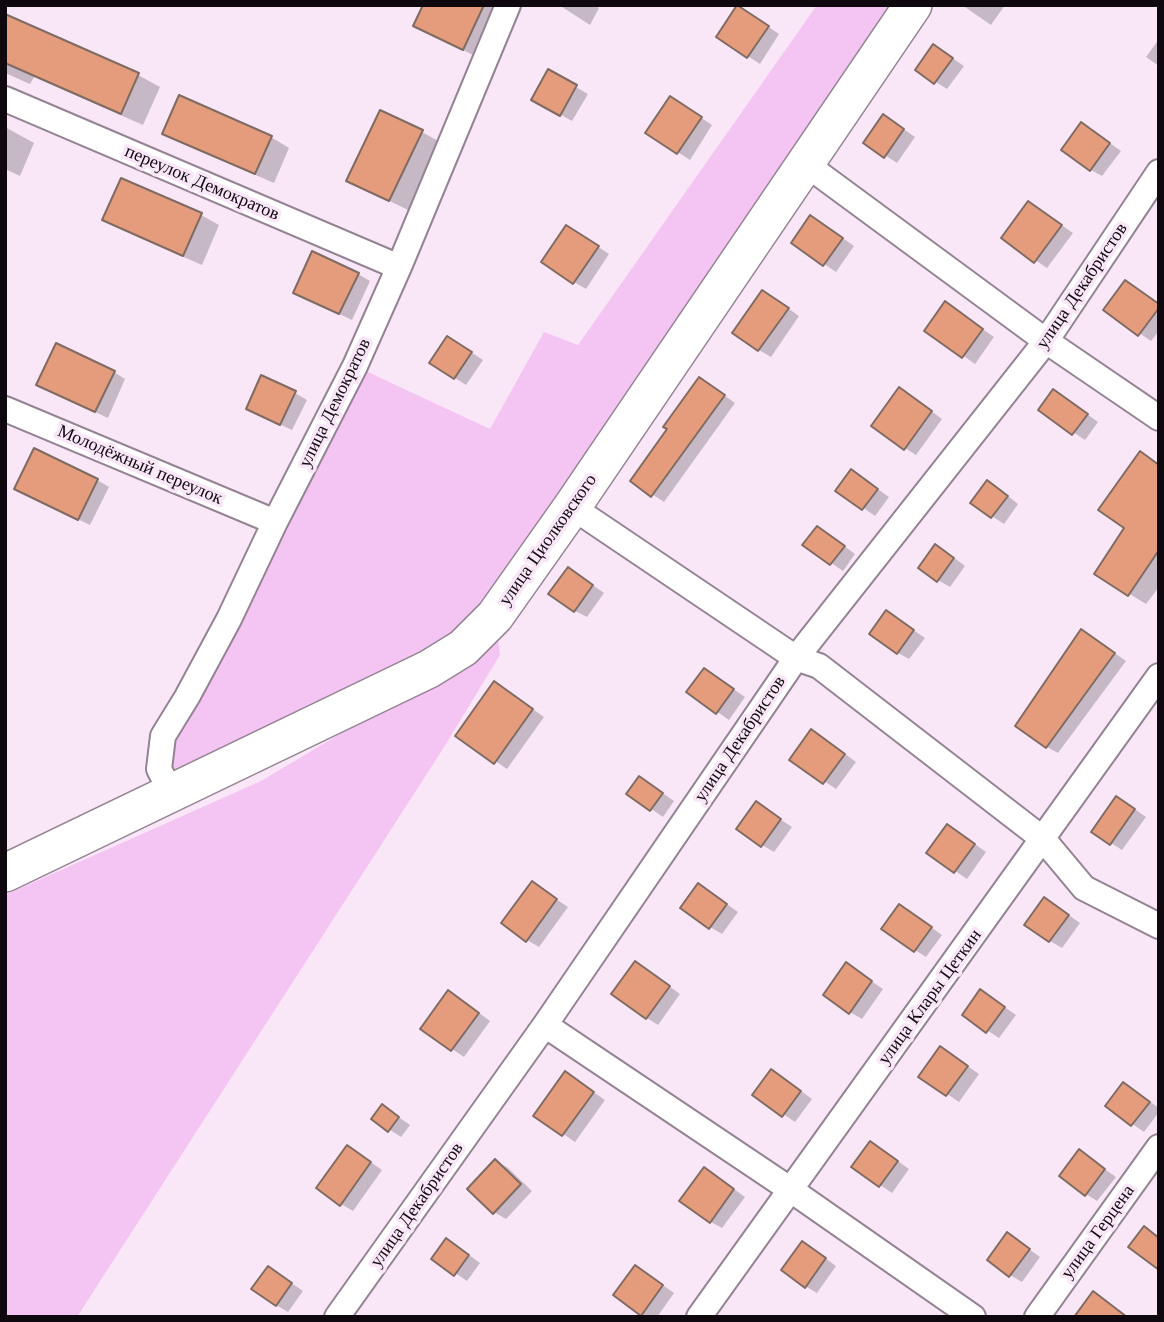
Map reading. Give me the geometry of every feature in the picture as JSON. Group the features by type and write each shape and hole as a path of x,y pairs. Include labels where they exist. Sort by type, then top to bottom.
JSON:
{"main road":[{"name":"улица Циолковского","path":"5,873 429,669 463,648 495,616 572,507 807,165 913,5"}],"street":[{"name":"улица Демократов","path":"172,793 159,769 163,736 229,619 355,366 508,5"},
{"name":"переулок Демократов","path":"5,99 399,267"},
{"path":"807,165 1046,341 1159,418"},
{"name":"улица Декабристов","path":"337,1317 545,1025 796,657 1046,341 1159,172"},
{"name":"Молодёжный переулок","path":"5,408 275,522"},
{"path":"572,507 796,657 819,666 1043,839 1084,888 1159,926"},
{"name":"улица Клары Цеткин","path":"699,1317 1159,676"},
{"path":"545,1025 791,1190 973,1317"},
{"name":"улица Герцена","path":"1037,1317 1159,1147"}],"shaded area":[{"path":"817,5 913,5 495,616 171,793 163,736 355,366 490,429 544,332 578,345"},
{"path":"498,640 500,655 441,752 77,1317 5,1317 5,895 261,781"}],"building":[{"path":"423,5 484,5 463,50 413,26"},
{"path":"737,5 769,26 747,58 716,37"},
{"path":"5,14 139,73 121,114 5,63"},
{"path":"933,44 953,58 934,84 915,70"},
{"path":"548,69 577,85 560,116 531,100"},
{"path":"179,95 272,136 255,174 162,134"},
{"path":"670,96 702,117 677,154 645,133"},
{"path":"380,110 423,130 389,201 346,181"},
{"path":"883,114 904,129 884,158 863,143"},
{"path":"1081,122 1110,143 1090,171 1061,150"},
{"path":"121,178 202,213 183,256 102,220"},
{"path":"1028,201 1062,225 1034,263 1001,238"},
{"path":"810,215 843,238 823,266 791,243"},
{"path":"566,225 599,246 573,284 541,262"},
{"path":"312,251 359,273 339,314 293,293"},
{"path":"1125,280 1159,304 1159,308 1138,336 1103,310"},
{"path":"762,290 789,308 758,351 732,333"},
{"path":"945,301 983,329 962,358 924,331"},
{"path":"447,336 472,352 454,379 429,363"},
{"path":"56,343 115,371 95,412 36,385"},
{"path":"261,375 296,391 280,425 246,409"},
{"path":"699,377 725,395 651,497 630,481 667,429 663,427"},
{"path":"899,387 932,411 904,450 871,426"},
{"path":"1053,389 1088,414 1072,435 1038,410"},
{"path":"34,448 98,479 78,520 14,489"},
{"path":"1140,451 1159,465 1159,550 1128,596 1094,574 1124,528 1098,510"},
{"path":"851,469 878,489 862,510 835,491"},
{"path":"987,480 1008,496 991,518 970,503"},
{"path":"817,526 845,546 830,565 802,545"},
{"path":"935,544 954,558 937,582 918,568"},
{"path":"568,567 593,585 574,612 548,594"},
{"path":"886,610 914,630 897,654 869,634"},
{"path":"1081,629 1115,653 1046,748 1015,726"},
{"path":"704,668 734,689 716,714 686,692"},
{"path":"494,681 533,709 494,764 455,736"},
{"path":"811,729 845,754 823,784 789,760"},
{"path":"639,776 663,793 650,811 626,794"},
{"path":"1116,796 1135,809 1110,845 1091,832"},
{"path":"756,801 781,819 761,847 736,829"},
{"path":"947,824 975,844 954,873 926,853"},
{"path":"532,881 557,899 526,942 501,923"},
{"path":"698,883 727,904 709,929 680,908"},
{"path":"1044,897 1069,915 1049,942 1024,925"},
{"path":"899,904 932,927 914,952 881,929"},
{"path":"635,961 670,986 646,1019 611,994"},
{"path":"846,962 872,981 849,1014 823,995"},
{"path":"980,989 1005,1007 986,1033 962,1015"},
{"path":"448,990 479,1013 451,1051 420,1029"},
{"path":"940,1046 968,1066 946,1096 918,1077"},
{"path":"771,1069 801,1091 782,1117 752,1095"},
{"path":"565,1071 594,1092 562,1136 533,1116"},
{"path":"1123,1082 1150,1102 1131,1126 1105,1106"},
{"path":"382,1104 399,1117 388,1132 371,1119"},
{"path":"870,1141 898,1161 879,1187 851,1167"},
{"path":"347,1145 371,1162 340,1206 316,1188"},
{"path":"1079,1149 1105,1169 1085,1196 1059,1176"},
{"path":"495,1159 521,1184 493,1214 467,1189"},
{"path":"704,1167 734,1189 710,1223 679,1201"},
{"path":"1144,1226 1159,1238 1159,1270 1128,1247"},
{"path":"1007,1232 1030,1249 1009,1277 987,1260"},
{"path":"446,1238 469,1255 454,1276 431,1259"},
{"path":"802,1241 826,1258 805,1288 781,1270"},
{"path":"635,1265 663,1285 641,1316 613,1295"},
{"path":"268,1266 292,1283 276,1306 251,1289"},
{"path":"1093,1291 1127,1317 1074,1317"}]}
